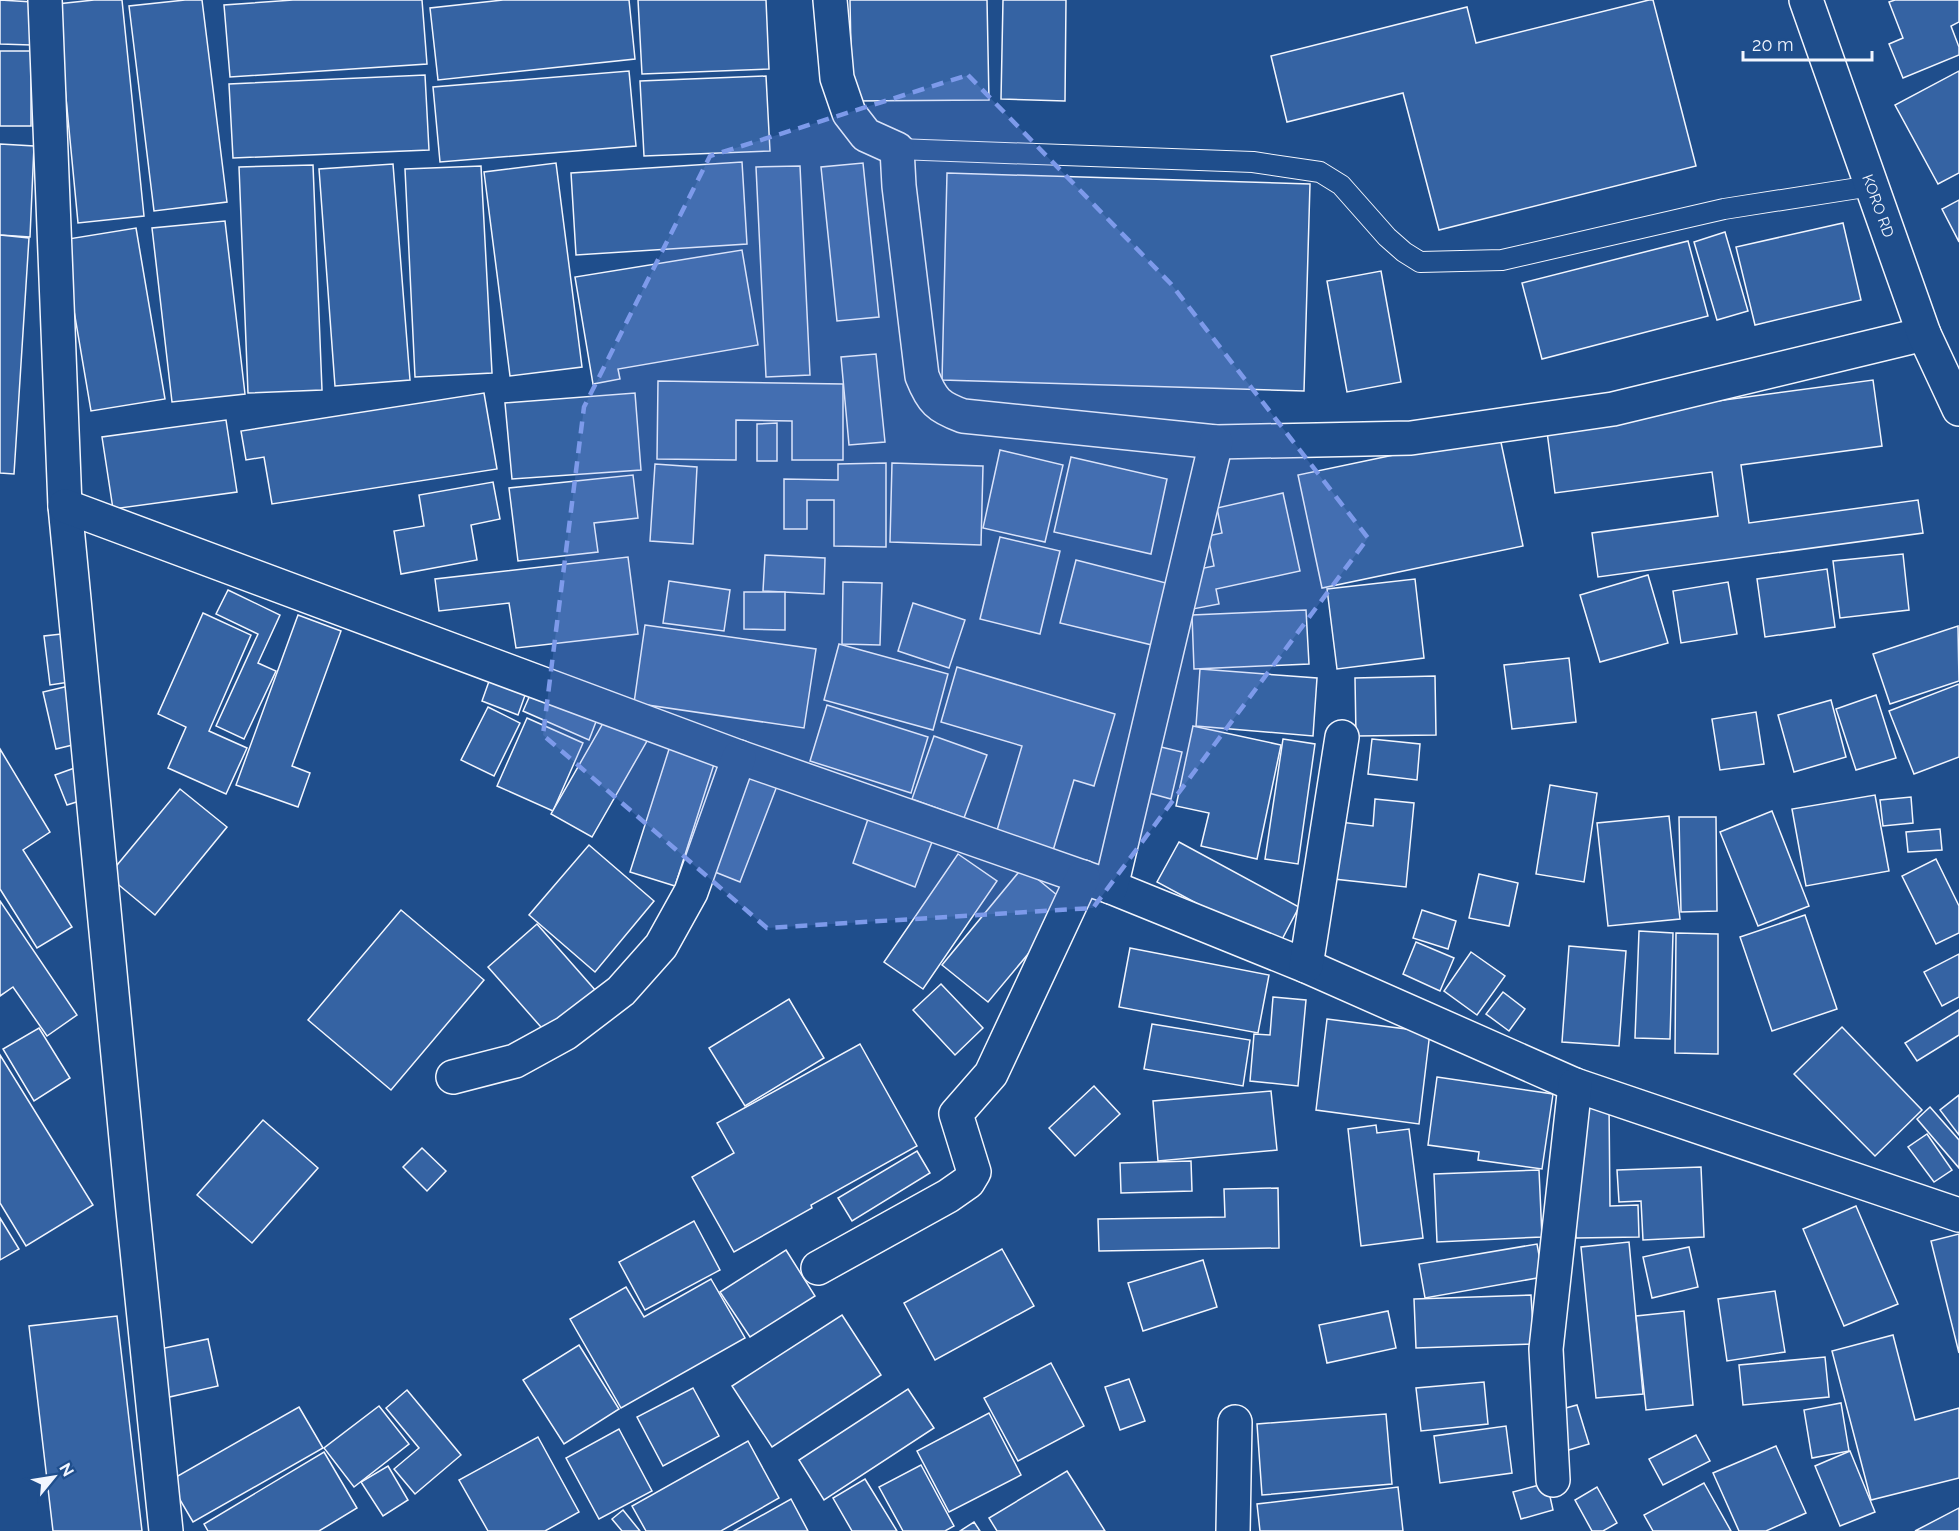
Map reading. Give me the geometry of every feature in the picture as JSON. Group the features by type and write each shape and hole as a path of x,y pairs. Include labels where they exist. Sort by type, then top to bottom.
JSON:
{"street":[{"path":"45,0 65,506 166,1531"},
{"path":"830,0 837,78 849,112 866,135 897,149 899,186 922,376 928,391 942,408 963,416 1216,441 1411,438 1613,409 1924,334"},
{"name":"KORO RD","path":"1806,0 1924,334 1959,409"},
{"path":"818,1268 968,1182 974,1172 956,1114 991,1074 1097,882 1216,441"},
{"path":"65,506 739,757 1097,882 1306,966 1575,1085 1959,1215"},
{"path":"1306,966 1342,737"},
{"path":"453,1077 515,1061 566,1033 621,991 661,946 691,892 739,757"},
{"path":"1553,1479 1546,1349 1575,1085"},
{"path":"1233,1531 1235,1422"}],"lane":[{"path":"897,149 1253,162 1320,172 1341,185 1387,237 1420,262 1502,260 1724,209 1871,186"}],"highlighted area":[{"path":"968,75 1171,284 1368,538 1093,908 767,928 543,735 584,407 710,156"}],"building":[{"path":"0,0 33,2 31,45 0,44"},
{"path":"122,0 144,216 78,223 57,4"},
{"path":"202,0 227,202 154,211 129,6"},
{"path":"293,0 422,0 427,64 230,77 224,5"},
{"path":"503,0 629,0 635,59 438,80 430,8"},
{"path":"638,0 766,0 769,69 642,74"},
{"path":"850,0 987,0 989,100 852,101"},
{"path":"1003,0 1066,0 1065,101 1001,99"},
{"path":"1653,0 1696,166 1439,230 1403,93 1287,122 1271,56 1467,7 1476,43"},
{"path":"1895,0 1959,0 1959,22 1951,26 1959,47 1959,55 1903,78 1889,44 1903,38 1889,2"},
{"path":"0,51 31,51 31,126 0,126"},
{"path":"629,71 636,146 440,162 433,87"},
{"path":"1959,71 1959,173 1938,184 1895,105"},
{"path":"425,75 429,150 233,158 229,84"},
{"path":"766,76 770,151 644,156 640,81"},
{"path":"0,144 34,146 30,237 0,235"},
{"path":"742,162 747,244 576,255 571,173"},
{"path":"556,163 582,367 510,376 484,172"},
{"path":"863,163 879,317 837,321 821,167"},
{"path":"393,164 410,380 335,386 319,169"},
{"path":"313,165 322,390 248,393 239,167"},
{"path":"481,166 492,373 415,377 405,169"},
{"path":"800,166 810,375 766,377 756,167"},
{"path":"947,173 1310,184 1304,391 942,380"},
{"path":"1959,200 1959,242 1942,209"},
{"path":"225,221 245,394 172,402 152,228"},
{"path":"1843,223 1861,300 1755,325 1736,247"},
{"path":"136,228 165,399 91,411 62,240"},
{"path":"1725,232 1748,311 1717,320 1694,242"},
{"path":"0,235 29,238 14,474 0,473"},
{"path":"1688,241 1708,316 1542,359 1522,283"},
{"path":"742,250 758,345 618,369 620,379 593,384 575,277"},
{"path":"1381,271 1401,382 1347,392 1327,281"},
{"path":"876,354 885,442 849,445 841,357"},
{"path":"1873,380 1882,446 1741,465 1749,523 1918,500 1923,533 1598,577 1592,533 1718,516 1712,472 1555,493 1546,424"},
{"path":"658,381 843,384 843,460 792,460 792,421 736,420 736,460 657,459"},
{"path":"484,393 497,469 272,504 264,457 246,460 241,431"},
{"path":"635,393 641,470 512,479 505,403"},
{"path":"226,420 237,492 113,509 102,437"},
{"path":"777,423 777,461 757,461 757,424"},
{"path":"1499,433 1523,546 1322,588 1298,475"},
{"path":"1000,450 1063,465 1045,542 983,528"},
{"path":"1071,457 1167,479 1151,554 1054,532"},
{"path":"886,463 886,547 834,546 834,500 807,500 807,529 784,529 784,479 838,480 838,464"},
{"path":"892,463 983,466 981,545 890,542"},
{"path":"655,464 697,467 693,544 650,541"},
{"path":"633,475 638,518 594,523 598,552 518,561 509,488"},
{"path":"493,482 500,519 471,525 477,560 401,574 394,531 424,526 419,495"},
{"path":"1283,493 1300,571 1216,589 1219,604 1193,609 1185,572 1214,566 1208,536 1222,533 1217,508"},
{"path":"1000,537 1060,551 1040,634 980,619"},
{"path":"1903,554 1909,610 1840,618 1833,561"},
{"path":"765,555 825,558 824,594 763,591"},
{"path":"628,557 638,634 516,648 509,603 439,611 435,579"},
{"path":"1076,560 1166,583 1152,645 1060,623"},
{"path":"1827,569 1835,627 1765,637 1757,579"},
{"path":"1648,575 1668,643 1600,662 1580,595"},
{"path":"1415,579 1424,658 1337,669 1327,589"},
{"path":"669,581 730,590 724,631 663,623"},
{"path":"843,582 882,583 880,645 842,644"},
{"path":"1728,582 1737,634 1681,643 1673,591"},
{"path":"228,590 280,615 258,663 276,671 244,739 216,726 258,634 216,614"},
{"path":"744,592 785,592 785,630 744,629"},
{"path":"913,603 965,620 949,668 898,651"},
{"path":"1306,610 1309,664 1194,669 1192,615"},
{"path":"203,613 251,635 209,731 247,748 226,794 168,768 186,727 158,714"},
{"path":"298,615 341,631 292,766 310,773 298,807 236,785"},
{"path":"645,625 816,649 804,728 634,703"},
{"path":"1958,626 1959,681 1890,704 1873,654"},
{"path":"70,633 76,681 50,685 44,636"},
{"path":"839,644 948,674 933,730 824,700"},
{"path":"1569,658 1576,722 1512,729 1504,665"},
{"path":"957,667 1115,714 1094,786 1074,780 1052,854 995,837 1022,746 941,722"},
{"path":"1200,669 1317,678 1313,736 1196,726"},
{"path":"493,670 529,684 518,715 482,701"},
{"path":"1435,676 1436,735 1356,736 1355,678"},
{"path":"1959,684 1959,757 1914,774 1889,711"},
{"path":"73,685 85,742 56,749 43,692"},
{"path":"534,686 599,714 589,740 523,711"},
{"path":"1876,695 1896,758 1856,770 1836,709"},
{"path":"1831,700 1846,757 1794,772 1778,715"},
{"path":"827,705 928,737 911,793 810,761"},
{"path":"488,707 520,723 494,776 461,760"},
{"path":"1756,712 1764,764 1720,770 1712,719"},
{"path":"527,718 583,743 553,811 497,786"},
{"path":"606,718 647,741 592,837 551,814"},
{"path":"1193,726 1281,745 1257,859 1201,846 1209,813 1176,806"},
{"path":"934,736 987,755 964,818 912,799"},
{"path":"1283,739 1315,744 1298,864 1265,859"},
{"path":"1372,739 1420,744 1417,780 1368,774"},
{"path":"671,743 716,758 675,886 630,872"},
{"path":"1157,746 1182,752 1171,799 1145,792"},
{"path":"0,749 50,832 23,850 72,927 37,948 0,889"},
{"path":"80,766 92,797 67,805 55,775"},
{"path":"742,772 777,786 740,882 705,868"},
{"path":"1550,785 1597,793 1584,882 1536,874"},
{"path":"180,789 227,827 155,915 108,876"},
{"path":"1875,795 1889,871 1806,886 1792,809"},
{"path":"1911,797 1913,823 1883,826 1880,800"},
{"path":"1375,799 1414,803 1406,887 1334,879 1340,822 1373,826"},
{"path":"1772,811 1809,906 1758,926 1720,832"},
{"path":"1669,816 1680,919 1608,926 1597,823"},
{"path":"1679,817 1716,817 1717,911 1681,912"},
{"path":"868,819 932,842 915,887 853,863"},
{"path":"1940,829 1942,850 1908,852 1906,832"},
{"path":"1179,842 1299,907 1278,947 1157,882"},
{"path":"589,845 654,901 595,972 529,915"},
{"path":"958,854 997,881 923,989 884,962"},
{"path":"1936,859 1959,906 1959,933 1936,944 1902,876"},
{"path":"1023,867 1069,905 988,1002 942,965"},
{"path":"1479,874 1518,883 1509,926 1469,918"},
{"path":"0,901 77,1015 47,1036 13,987 0,996"},
{"path":"401,910 484,980 391,1090 308,1020"},
{"path":"1422,910 1456,921 1448,949 1413,938"},
{"path":"1805,915 1837,1009 1772,1031 1740,937"},
{"path":"537,924 596,991 548,1035 488,967"},
{"path":"1639,931 1673,933 1670,1039 1635,1038"},
{"path":"1676,933 1718,934 1718,1054 1675,1053"},
{"path":"1416,942 1454,958 1440,991 1403,974"},
{"path":"1569,946 1626,951 1619,1046 1562,1042"},
{"path":"1130,948 1269,975 1258,1033 1119,1007"},
{"path":"1471,952 1505,976 1477,1015 1444,991"},
{"path":"1959,954 1959,997 1942,1006 1924,972"},
{"path":"941,984 983,1028 955,1055 913,1010"},
{"path":"1503,992 1525,1009 1509,1031 1486,1014"},
{"path":"1273,997 1306,1000 1298,1086 1250,1081 1254,1034 1270,1035"},
{"path":"789,999 824,1058 745,1106 709,1048"},
{"path":"1959,1010 1959,1035 1917,1061 1905,1043"},
{"path":"1327,1019 1430,1032 1419,1124 1316,1110"},
{"path":"1152,1024 1250,1040 1243,1086 1144,1069"},
{"path":"1842,1027 1922,1110 1875,1156 1794,1074"},
{"path":"39,1028 70,1078 34,1101 3,1049"},
{"path":"860,1044 917,1146 811,1205 812,1208 734,1252 692,1177 734,1153 717,1123"},
{"path":"0,1055 93,1205 26,1246 0,1203"},
{"path":"1437,1077 1553,1094 1542,1169 1478,1160 1479,1152 1428,1145"},
{"path":"1094,1086 1120,1114 1075,1156 1049,1128"},
{"path":"1271,1091 1277,1150 1158,1161 1153,1101"},
{"path":"1959,1095 1959,1135 1940,1110"},
{"path":"1609,1104 1610,1206 1638,1205 1639,1237 1576,1238 1575,1105"},
{"path":"1930,1107 1959,1140 1959,1168 1917,1119"},
{"path":"263,1120 318,1168 252,1243 197,1195"},
{"path":"1376,1125 1377,1133 1409,1129 1423,1238 1361,1246 1348,1129"},
{"path":"1927,1134 1952,1170 1934,1182 1908,1147"},
{"path":"422,1148 446,1171 427,1191 403,1167"},
{"path":"917,1151 930,1173 852,1221 838,1198"},
{"path":"1191,1161 1192,1191 1121,1193 1120,1163"},
{"path":"1701,1167 1704,1237 1643,1240 1641,1201 1619,1202 1617,1170"},
{"path":"1539,1170 1542,1237 1437,1242 1434,1174"},
{"path":"1278,1188 1279,1248 1099,1251 1098,1219 1225,1217 1224,1189"},
{"path":"1856,1206 1898,1304 1844,1326 1803,1229"},
{"path":"0,1218 19,1249 0,1260"},
{"path":"694,1221 720,1270 645,1310 619,1262"},
{"path":"1959,1234 1959,1353 1931,1241"},
{"path":"1629,1242 1643,1394 1596,1398 1581,1247"},
{"path":"1537,1244 1543,1277 1425,1298 1419,1264"},
{"path":"1689,1247 1698,1287 1652,1298 1643,1257"},
{"path":"1002,1249 1034,1306 935,1360 904,1303"},
{"path":"786,1250 815,1296 750,1337 720,1292"},
{"path":"1203,1260 1217,1307 1143,1331 1128,1283"},
{"path":"711,1279 745,1338 621,1408 570,1319 626,1287 644,1317"},
{"path":"1775,1291 1785,1352 1727,1361 1718,1299"},
{"path":"1531,1295 1534,1344 1416,1348 1414,1299"},
{"path":"1388,1311 1396,1348 1327,1363 1319,1325"},
{"path":"1684,1311 1693,1405 1646,1410 1636,1316"},
{"path":"842,1315 881,1375 772,1447 732,1386"},
{"path":"117,1316 142,1531 53,1531 29,1326"},
{"path":"1893,1335 1915,1420 1959,1408 1959,1478 1871,1500 1832,1351"},
{"path":"208,1339 218,1386 165,1398 155,1350"},
{"path":"579,1345 619,1409 564,1444 523,1380"},
{"path":"1825,1357 1829,1397 1743,1405 1739,1365"},
{"path":"1051,1363 1084,1426 1018,1461 984,1398"},
{"path":"1129,1379 1145,1421 1120,1430 1105,1387"},
{"path":"1484,1382 1488,1424 1421,1431 1416,1388"},
{"path":"693,1388 719,1436 663,1466 637,1417"},
{"path":"908,1389 934,1428 824,1500 799,1460"},
{"path":"407,1390 461,1455 415,1494 394,1469 419,1448 386,1408"},
{"path":"1841,1403 1849,1451 1812,1458 1804,1410"},
{"path":"1577,1405 1589,1444 1562,1452 1551,1412"},
{"path":"379,1406 409,1444 354,1487 324,1448"},
{"path":"299,1407 323,1448 193,1522 169,1481"},
{"path":"989,1413 1021,1475 949,1512 917,1451"},
{"path":"1386,1414 1392,1484 1262,1495 1257,1424"},
{"path":"1506,1426 1512,1473 1440,1483 1434,1436"},
{"path":"619,1429 652,1491 599,1519 566,1458"},
{"path":"1696,1435 1710,1461 1663,1485 1649,1459"},
{"path":"538,1437 579,1512 545,1531 488,1531 459,1480"},
{"path":"748,1441 779,1498 721,1531 646,1531 632,1506"},
{"path":"1776,1446 1806,1513 1766,1531 1739,1531 1713,1473"},
{"path":"1850,1451 1875,1512 1840,1526 1815,1466"},
{"path":"324,1452 357,1508 319,1531 208,1531 204,1524"},
{"path":"921,1465 954,1526 945,1531 903,1531 879,1487"},
{"path":"388,1466 408,1500 383,1516 361,1482"},
{"path":"1067,1471 1105,1531 997,1531 989,1518"},
{"path":"865,1479 897,1531 852,1531 833,1498"},
{"path":"1547,1483 1553,1510 1521,1519 1513,1492"},
{"path":"1704,1483 1731,1531 1653,1531 1644,1515"},
{"path":"1398,1487 1403,1531 1260,1531 1257,1504"},
{"path":"1597,1487 1617,1523 1603,1531 1592,1531 1575,1500"},
{"path":"791,1499 808,1531 734,1531"},
{"path":"1959,1508 1959,1531 1915,1531"},
{"path":"623,1510 640,1531 622,1531 612,1519"},
{"path":"974,1522 980,1531 960,1531"}]}
